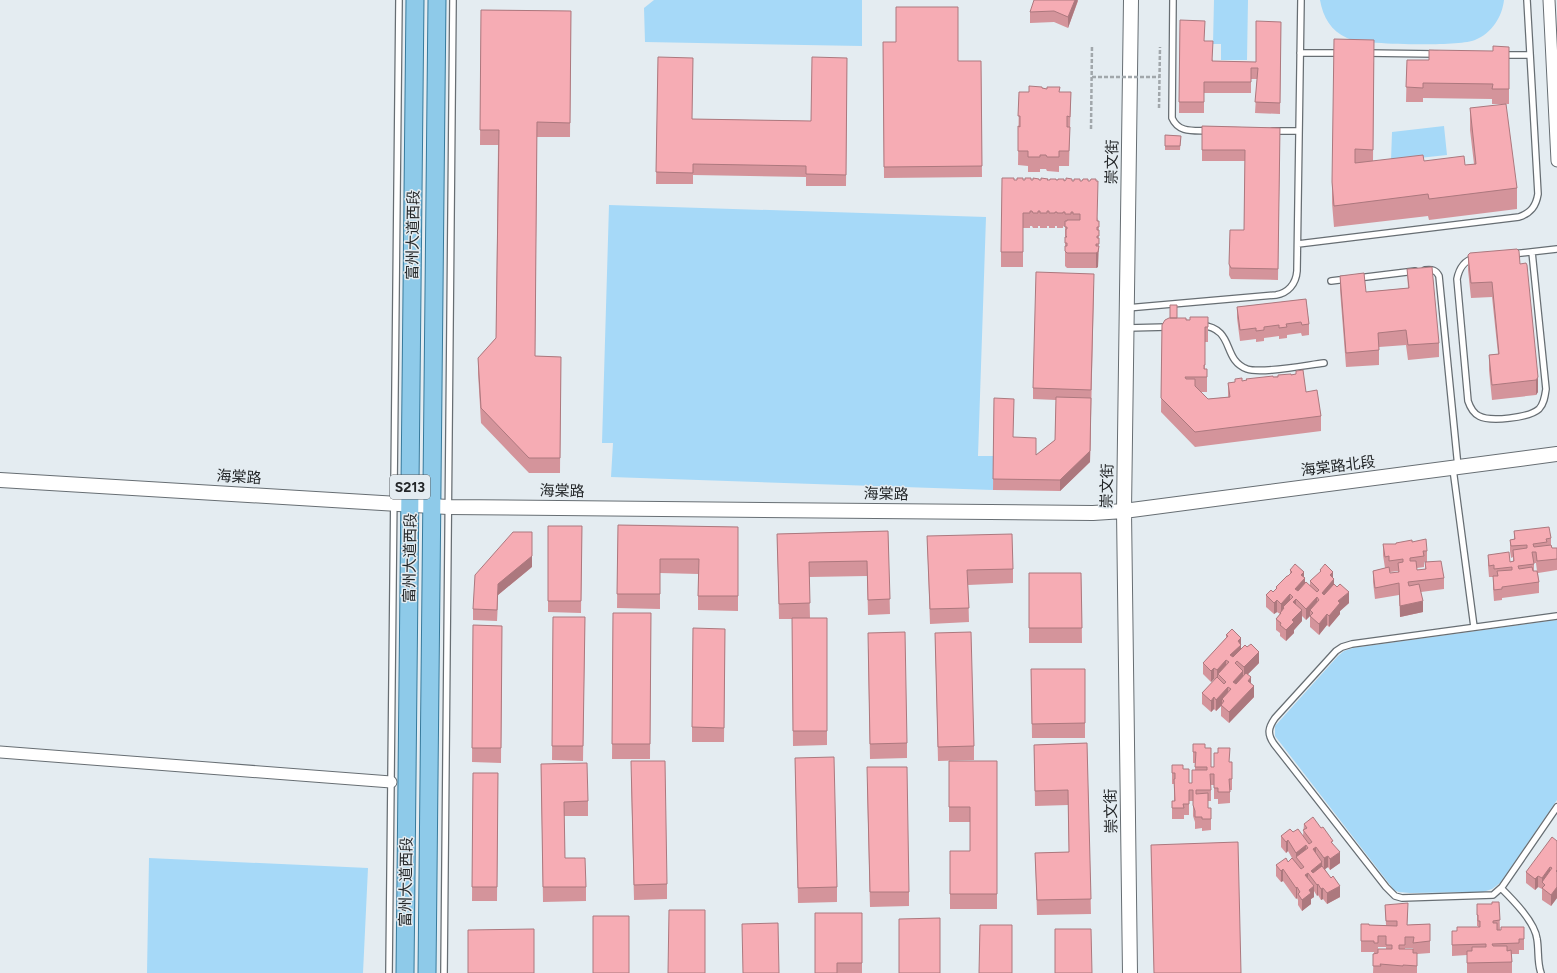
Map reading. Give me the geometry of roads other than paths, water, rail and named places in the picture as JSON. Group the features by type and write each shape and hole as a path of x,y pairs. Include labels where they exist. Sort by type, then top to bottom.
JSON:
{"main road":[{"name":"富州大道西段","path":"405,973 402,504 415,0"},
{"name":"富州大道西段","path":"427,973 440,506 437,0"}],"street":[{"name":"崇文街","path":"1130,973 1124,512 1131,0"},
{"path":"1548,0 1557,161"},
{"name":"海棠路北段","path":"1124,512 1557,454"},
{"name":"海棠路","path":"0,480 440,506 1093,513 1124,512"},
{"path":"0,752 391,782"}],"lane":[{"path":"389,973 391,782 402,504 399,0"},
{"path":"444,973 440,506 453,0"},
{"path":"1173,0 1172,118 1175,124 1184,130 1212,131"},
{"path":"1127,308 1276,295 1291,287 1296,279 1298,244 1301,0"},
{"path":"1298,244 1519,217 1530,212 1537,202 1538,194 1527,0"},
{"path":"1300,53 1348,53"},
{"path":"1364,53 1443,54"},
{"path":"1498,55 1530,55"},
{"path":"1268,131 1299,131"},
{"path":"1504,255 1557,249"},
{"path":"1482,257 1471,259 1464,263 1460,268 1457,279 1468,401 1473,411 1477,415 1483,418 1495,419 1530,414 1540,408 1545,397 1546,389 1532,252"},
{"path":"1331,281 1431,269 1437,272 1439,276 1456,468 1474,627"},
{"path":"1194,325 1210,327 1222,334 1235,361 1246,368 1262,370 1324,362"},
{"path":"1126,328 1172,326"},
{"path":"1557,616 1352,644 1342,647 1336,651 1275,718 1268,731 1274,744 1386,887 1395,896 1402,898 1493,895 1501,888 1557,807"},
{"path":"1501,888 1514,901 1536,934 1538,963 1541,973"}]}
